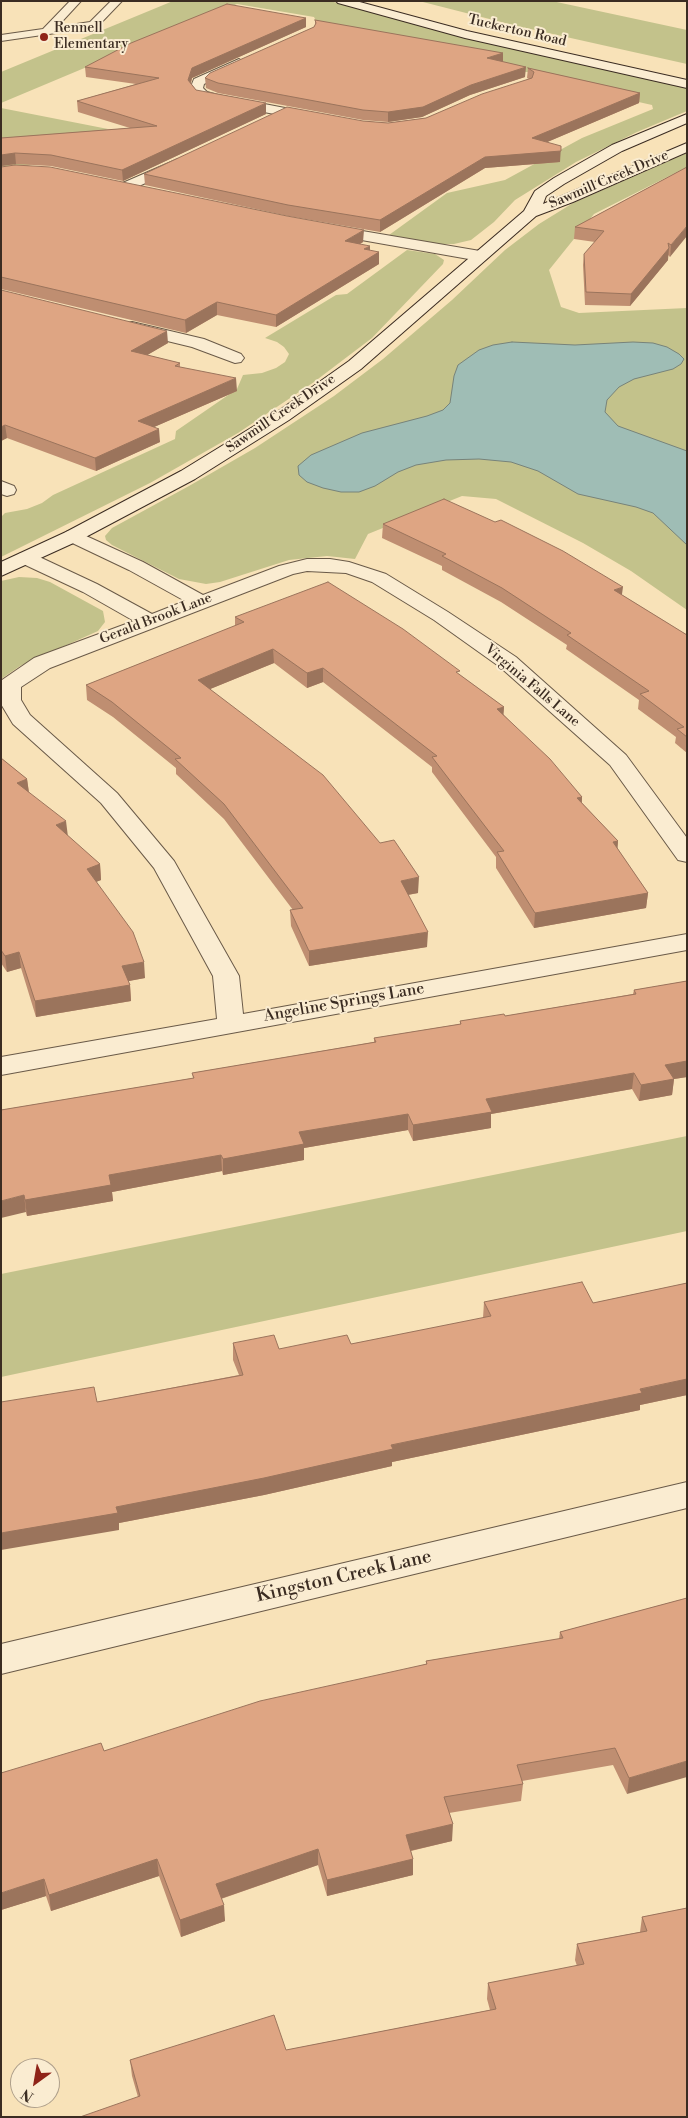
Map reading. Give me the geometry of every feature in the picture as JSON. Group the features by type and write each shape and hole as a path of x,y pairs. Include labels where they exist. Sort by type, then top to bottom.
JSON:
{"street":[{"name":"Tuckerton Road","path":"342,1 465,34 687,84"},
{"path":"248,60 199,82 196,89 202,95 217,99 334,121"},
{"path":"267,120 285,112"},
{"name":"Sawmill Creek Drive","path":"531,213 540,194 559,181 617,148 687,118"},
{"name":"Sawmill Creek Drive","path":"1,570 73,536 188,475 283,416 355,364 531,213 568,199 687,147"},
{"path":"123,188 186,158"},
{"path":"105,184 143,192"},
{"path":"316,228 480,256"},
{"path":"114,323 198,343 235,358"},
{"path":"73,536 136,566 200,602"},
{"path":"26,558 90,588 150,621"},
{"name":"Gerald Brook Lane","path":"231,1024 226,976 165,866 108,798 21,719 10,700 10,685 42,663 286,570 307,565"},
{"name":"Virginia Falls Lane","path":"307,565 330,565 349,568 378,578 441,616 508,662 618,760 687,855"},
{"name":"Angeline Springs Lane","path":"1,1066 687,942"},
{"name":"Kingston Creek Lane","path":"1,1659 687,1495"}],"lane":[{"path":"47,31 76,1"},
{"path":"1,38 93,25 117,1"}],"shaded area":[{"path":"173,1 330,1 447,33 687,88 687,111 637,132 576,162 515,200 494,222 471,240 454,244 440,244 389,235 447,193 505,180 582,138 653,109 652,105 563,85 531,72 520,72 317,23 314,17 237,4 1,103 1,72"},
{"path":"419,1 552,1 687,30 687,64 517,26"},
{"path":"1,108 108,129 28,166 1,167"},
{"path":"687,153 687,167 594,214 549,270 561,307 579,313 687,308 687,610 631,571 583,543 496,499 462,496 368,534 355,559 327,556 289,560 220,582 206,584 179,579 112,545 106,540 105,536 112,528 255,448 334,396 383,359 452,300 505,250 539,224 573,203"},
{"path":"407,250 435,254 444,260 443,264 372,338 314,382 238,433 150,483 1,557 1,517 5,513 27,509 42,503 53,495 175,439 176,431 237,389 243,375 262,373 276,368 285,362 289,354 284,347 277,342 265,338 336,295 347,294"},
{"path":"19,577 37,578 50,582 103,611 105,622 98,631 20,666 1,679 1,581"},
{"path":"687,1136 687,1231 1,1377 1,1274"}],"water":[{"path":"512,342 575,345 633,342 653,343 667,347 684,359 681,364 673,369 634,379 619,387 607,400 605,412 618,426 687,451 687,545 653,513 636,507 578,494 538,471 511,462 479,459 446,460 416,465 359,492 341,492 323,488 307,482 299,475 298,466 311,455 362,433 443,410 450,403 454,376 458,365 479,350 493,345"}],"building":[{"path":"227,4 306,18 192,68 188,80 196,90 266,103 122,170 51,155 15,153 1,155 1,138 157,126 77,101 159,78 85,67 131,43"},
{"path":"315,20 503,53 487,58 526,67 471,85 423,107 388,112 363,110 218,83 205,78 210,73 314,27"},
{"path":"528,68 640,93 532,138 561,146 561,151 485,157 380,220 288,205 144,174 287,107 363,121 388,123 426,118 482,94 532,78 534,72"},
{"path":"15,165 50,167 364,230 345,241 370,246 364,249 379,252 276,315 217,302 185,320 1,277 1,167"},
{"path":"687,167 687,226 671,245 668,243 669,248 631,294 586,292 584,254 604,231 575,227"},
{"path":"1,290 167,331 131,351 180,363 175,366 236,378 138,421 159,429 95,458 5,425 1,427"},
{"path":"444,499 495,522 501,520 563,551 623,587 614,590 687,635 687,737 677,729 684,727 640,694 649,691 567,635 571,633 502,588 442,556 446,554 383,524"},
{"path":"328,582 403,629 460,671 456,672 504,707 497,709 550,759 582,797 577,798 618,841 613,842 648,893 535,913 497,852 504,851 432,757 437,756 323,668 307,673 273,649 198,680 323,775 380,843 394,840 419,877 401,881 428,932 309,951 290,910 303,908 224,804 175,759 181,758 112,702 86,685 244,622 235,617"},
{"path":"1,758 27,779 17,783 66,821 56,825 100,864 87,869 133,932 144,962 122,966 130,985 35,1001 19,952 5,956 1,950"},
{"path":"687,981 687,1061 665,1065 674,1079 641,1085 634,1073 486,1099 492,1112 413,1125 408,1114 299,1132 304,1144 223,1159 221,1155 109,1175 111,1185 25,1200 24,1195 1,1201 1,1110 194,1078 192,1073 376,1042 374,1038 461,1024 460,1021 504,1014 505,1016 636,994 634,990"},
{"path":"582,1282 593,1303 687,1283 687,1379 640,1389 642,1393 391,1445 393,1449 264,1478 116,1507 118,1513 1,1533 1,1402 94,1387 97,1402 243,1375 233,1343 274,1335 279,1349 347,1335 351,1344 491,1316 484,1302"},
{"path":"687,1598 687,1761 629,1778 615,1748 517,1765 523,1784 444,1797 453,1824 406,1835 413,1859 327,1880 318,1849 216,1884 224,1905 180,1920 157,1859 49,1895 44,1879 1,1893 1,1773 101,1743 104,1751 260,1701 427,1664 426,1661 563,1638 560,1632"},
{"path":"687,1908 687,2117 80,2117 140,2096 130,2060 274,2015 286,2050 496,2009 488,1983 584,1964 577,1944 647,1931 642,1917"}],"place":[{"name":"Rennell Elementary","path":"44,37"}]}
